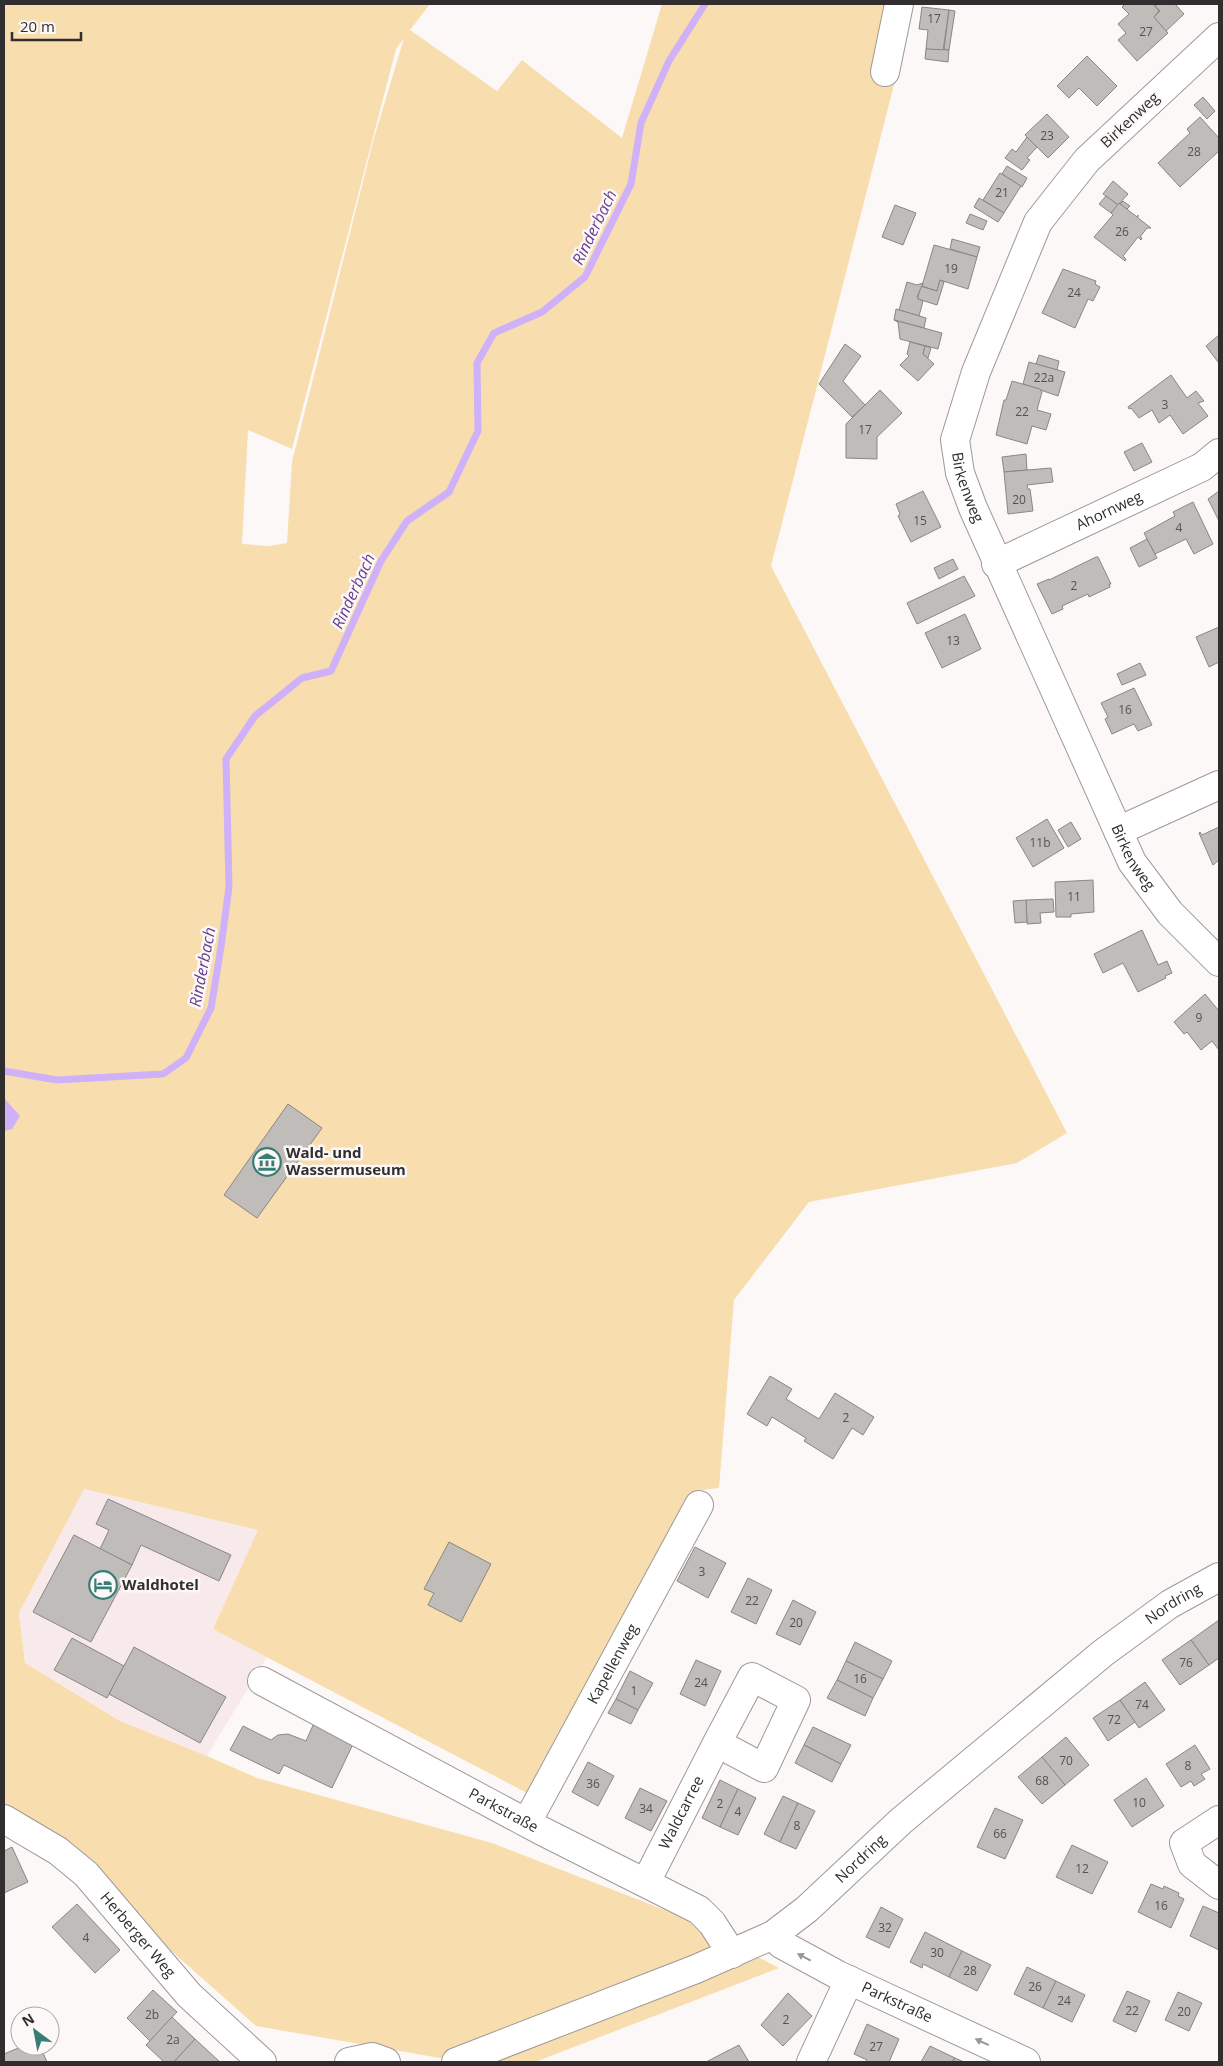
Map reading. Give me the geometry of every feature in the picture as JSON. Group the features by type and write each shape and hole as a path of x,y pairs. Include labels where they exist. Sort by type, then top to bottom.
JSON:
{"street":[{"path":"885,72 899,4"},
{"name":"Birkenweg","path":"1219,37 1087,160 1038,222 976,372 955,440 960,473 996,564 1132,862 1170,913 1219,962"},
{"name":"Ahornweg","path":"996,564 1202,467 1219,453"},
{"path":"1118,831 1219,785"},
{"name":"Kapellenweg","path":"527,1822 699,1505"},
{"name":"Nordring","path":"456,2062 732,1954 773,1935 807,1909 901,1821 1096,1658 1170,1604 1219,1576"},
{"name":"Parkstraße","path":"262,1681 527,1822 700,1910 712,1923 732,1954"},
{"name":"Waldcarree","path":"646,1882 717,1743"},
{"name":"Herberger Weg","path":"4,1819 58,1851 86,1874 189,1995 262,2062"},
{"path":"1219,1820 1184,1843 1192,1864 1219,1885"},
{"name":"Parkstraße","path":"773,1935 781,1944 849,1980 1026,2062"},
{"path":"811,2062 849,1980"},
{"path":"349,2062 372,2058 386,2062"}],"shaded area":[{"path":"4,4 430,4 410,30 497,91 522,60 622,138 662,4 910,4 897,73 771,566 1067,1133 1017,1163 809,1202 734,1300 719,1488 694,1491 533,1796 213,1629 258,1530 84,1489 19,1613 25,1663 120,1721 257,1778 492,1843 678,1915 779,1968 535,2062 463,2062 256,2026 97,1885 4,1815","holes":["404,38 374,138 292,462 287,543 269,546 242,544 248,430 292,449 396,49"]},
{"path":"4,1098 20,1116 12,1129 4,1131"},
{"path":"83,1489 259,1530 213,1629 267,1657 207,1756 120,1721 25,1663 19,1613"}],"building":[{"path":"1125,4 1153,4 1159,11 1154,17 1168,33 1137,61 1118,40 1126,33 1118,24 1129,14 1122,7"},
{"path":"1158,4 1175,4 1184,14 1166,31 1154,17 1160,11 1155,6"},
{"path":"922,7 949,10 943,51 926,49 928,30 919,29"},
{"path":"949,10 955,11 949,50 944,49"},
{"path":"926,49 949,50 948,62 925,59"},
{"path":"1087,56 1117,86 1097,106 1079,88 1069,98 1057,86"},
{"path":"1203,97 1215,111 1207,119 1194,105"},
{"path":"1047,114 1069,137 1048,158 1025,135"},
{"path":"1200,117 1219,138 1219,151 1180,187 1158,163 1190,133 1187,129"},
{"path":"1027,137 1037,147 1027,158 1030,160 1022,170 1005,158 1012,149 1016,152"},
{"path":"1007,166 1027,178 1022,187 1002,174"},
{"path":"1000,173 1021,186 1004,213 983,200"},
{"path":"1113,181 1128,194 1118,205 1103,194"},
{"path":"1106,196 1118,205 1111,213 1099,204"},
{"path":"979,198 1004,213 998,222 974,207"},
{"path":"1123,201 1130,206 1127,209 1120,204"},
{"path":"1119,203 1137,217 1138,215 1138,218 1151,228 1147,228 1140,237 1142,238 1141,240 1138,237 1123,256 1126,259 1125,261 1094,237 1113,215 1111,213"},
{"path":"895,205 916,213 903,245 882,237"},
{"path":"970,214 987,221 983,230 966,223"},
{"path":"952,239 980,247 977,257 950,249"},
{"path":"934,245 977,257 968,289 940,280 937,291 922,286"},
{"path":"1063,269 1096,281 1095,284 1100,287 1093,301 1088,299 1075,328 1042,313"},
{"path":"940,280 944,282 937,305 918,299 920,286 937,291"},
{"path":"907,282 917,285 923,283 917,297 923,301 919,316 899,310"},
{"path":"896,309 926,318 924,328 894,320"},
{"path":"894,320 942,333 938,349 900,339 898,322"},
{"path":"1219,335 1219,362 1218,362 1206,346"},
{"path":"910,342 925,346 923,354 934,364 918,381 900,365 909,356 907,354"},
{"path":"845,344 861,356 843,381 865,405 852,417 819,384"},
{"path":"925,346 931,348 928,358 923,354"},
{"path":"1039,355 1059,361 1057,370 1036,364"},
{"path":"1029,362 1065,372 1058,396 1023,384"},
{"path":"1171,375 1187,398 1196,391 1204,401 1198,403 1208,416 1183,434 1170,415 1159,423 1152,410 1139,418 1128,407"},
{"path":"1012,381 1040,389 1042,392 1037,410 1051,414 1046,430 1032,426 1027,444 996,435 1004,400 1006,400"},
{"path":"880,390 902,413 877,437 877,459 846,458 846,424"},
{"path":"1142,443 1152,462 1134,471 1124,452"},
{"path":"1026,454 1027,470 1004,472 1002,457"},
{"path":"1051,468 1053,482 1027,485 1028,489 1030,489 1033,511 1008,514 1004,472"},
{"path":"923,491 941,527 911,542 898,516 900,514 896,504"},
{"path":"1219,491 1219,521 1208,499"},
{"path":"1193,502 1213,544 1194,554 1186,539 1155,554 1144,533 1175,516 1173,512"},
{"path":"1147,539 1157,558 1139,567 1130,548"},
{"path":"1098,557 1111,584 1109,584 1110,587 1089,597 1088,594 1062,606 1063,609 1052,614 1037,584"},
{"path":"953,559 958,569 939,579 934,568"},
{"path":"964,576 975,596 917,624 907,603"},
{"path":"965,614 981,649 942,668 925,633"},
{"path":"1219,627 1219,662 1209,667 1196,637"},
{"path":"1140,663 1146,675 1122,685 1117,674"},
{"path":"1134,688 1152,725 1138,731 1134,724 1112,734 1105,719 1108,717 1101,703"},
{"path":"1047,819 1064,848 1033,867 1016,838"},
{"path":"1071,822 1081,839 1068,847 1058,830"},
{"path":"1219,827 1219,860 1213,865 1199,833 1202,835"},
{"path":"1093,880 1094,912 1071,914 1071,917 1056,917 1055,882"},
{"path":"1053,899 1054,912 1040,913 1041,923 1027,924 1026,900"},
{"path":"1026,900 1027,922 1015,923 1013,901"},
{"path":"1142,930 1158,965 1167,961 1172,973 1138,992 1123,963 1103,973 1094,954"},
{"path":"1205,994 1219,1011 1219,1050 1212,1041 1201,1050 1187,1032 1184,1034 1174,1022"},
{"path":"288,1104 322,1128 257,1218 224,1195"},
{"path":"770,1376 792,1389 786,1399 819,1419 835,1393 874,1417 863,1435 852,1428 833,1459 804,1441 806,1438 772,1417 767,1426 747,1414"},
{"path":"108,1499 231,1555 219,1581 141,1545 132,1565 100,1549 109,1530 96,1524"},
{"path":"74,1535 132,1565 91,1642 33,1612"},
{"path":"449,1542 491,1564 461,1622 428,1605 434,1593 424,1589"},
{"path":"695,1547 726,1563 708,1598 677,1581"},
{"path":"748,1578 772,1590 756,1624 731,1612"},
{"path":"793,1600 816,1612 800,1645 776,1634"},
{"path":"1219,1620 1219,1658 1209,1665 1191,1640"},
{"path":"72,1638 124,1666 107,1698 54,1670"},
{"path":"1191,1640 1209,1665 1180,1685 1162,1660"},
{"path":"855,1642 892,1661 883,1679 846,1661"},
{"path":"134,1647 226,1697 200,1743 109,1694"},
{"path":"696,1660 721,1671 705,1706 680,1694"},
{"path":"846,1661 883,1679 873,1698 837,1680"},
{"path":"630,1671 653,1683 638,1710 616,1699"},
{"path":"837,1680 873,1698 865,1716 827,1698"},
{"path":"1145,1682 1165,1710 1139,1728 1120,1700"},
{"path":"616,1699 638,1710 631,1724 608,1713"},
{"path":"1120,1700 1135,1722 1108,1741 1093,1718"},
{"path":"314,1723 354,1742 332,1788 284,1765 279,1774 230,1750 243,1726 271,1740 278,1735 288,1734 306,1741"},
{"path":"813,1727 851,1745 841,1764 804,1745"},
{"path":"1066,1737 1089,1765 1065,1785 1042,1757"},
{"path":"804,1745 841,1764 832,1782 795,1763"},
{"path":"1195,1745 1210,1769 1201,1774 1205,1779 1194,1786 1191,1781 1181,1787 1166,1764"},
{"path":"1042,1757 1065,1785 1042,1804 1018,1777"},
{"path":"588,1762 614,1776 598,1806 572,1792"},
{"path":"1146,1778 1164,1806 1132,1827 1114,1800"},
{"path":"720,1780 738,1789 720,1827 702,1818"},
{"path":"640,1788 667,1801 651,1831 625,1818"},
{"path":"738,1789 756,1798 738,1835 720,1827"},
{"path":"783,1796 798,1803 780,1842 764,1834"},
{"path":"798,1803 815,1811 796,1849 780,1842"},
{"path":"995,1808 1023,1820 1005,1859 977,1847"},
{"path":"1072,1845 1108,1862 1092,1894 1056,1877"},
{"path":"12,1847 28,1882 4,1893 4,1851"},
{"path":"1151,1884 1163,1889 1164,1886 1179,1893 1178,1896 1184,1899 1171,1928 1138,1912"},
{"path":"77,1904 120,1950 95,1973 52,1927"},
{"path":"1203,1906 1219,1913 1219,1950 1190,1936"},
{"path":"881,1907 903,1919 889,1948 866,1937"},
{"path":"925,1932 962,1951 949,1977 923,1964 922,1968 910,1962"},
{"path":"962,1951 991,1965 977,1991 949,1977"},
{"path":"1027,1967 1056,1981 1043,2008 1014,1994"},
{"path":"1056,1981 1085,1995 1072,2022 1043,2008"},
{"path":"153,1990 177,2012 150,2041 127,2018"},
{"path":"1127,1991 1150,2001 1136,2032 1113,2021"},
{"path":"1178,1992 1202,2003 1189,2031 1165,2020"},
{"path":"788,1993 812,2016 783,2046 761,2025"},
{"path":"172,2017 195,2039 174,2062 164,2062 146,2045"},
{"path":"867,2024 899,2039 889,2062 866,2062 867,2060 854,2054"},
{"path":"195,2039 220,2062 174,2062"},
{"path":"739,2045 749,2062 706,2062"},
{"path":"930,2046 955,2058 952,2062 921,2062"},
{"path":"10,2051 10,2056 44,2056 47,2062 4,2062 4,2054"},
{"path":"955,2058 964,2062 952,2062"}],"waterway":[{"name":"Rinderbach","path":"4,1071 57,1080 163,1074 186,1058 211,1008 221,947 229,887 226,759 255,716 302,678 331,671 381,561 407,521 449,492 478,431 477,363 494,333 542,312 585,277 631,184 641,123 669,61 705,4"}],"place":[{"name":"Wald- und Wassermuseum","path":"267,1162"},
{"name":"Waldhotel","path":"103,1585"}]}
